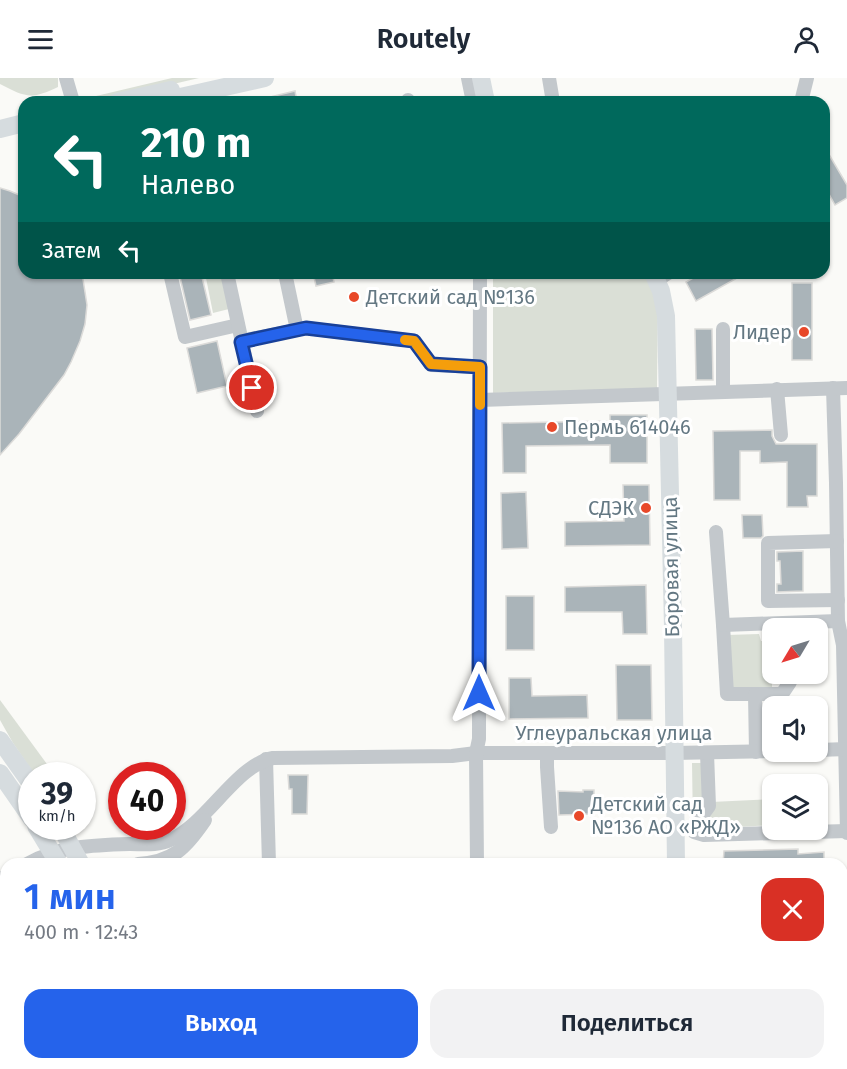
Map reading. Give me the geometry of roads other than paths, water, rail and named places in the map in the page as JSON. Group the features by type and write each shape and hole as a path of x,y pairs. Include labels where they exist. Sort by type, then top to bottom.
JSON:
{"main road":[{"path":"143,96 222,78"},
{"path":"197,96 265,78"},
{"path":"481,78 485,96"},
{"path":"0,129 18,124"},
{"path":"0,136 18,132"},
{"name":"Боровая улица","path":"660,279 666,316 676,858"},
{"path":"2,742 18,765"},
{"path":"0,773 18,799"},
{"path":"44,840 55,858"},
{"path":"68,840 77,856"}],"street":[{"path":"66,78 71,96"},
{"path":"468,78 471,96"},
{"path":"549,78 553,96"},
{"path":"802,96 807,78"},
{"path":"171,279 185,337 238,326"},
{"path":"227,279 257,411"},
{"path":"286,279 297,330"},
{"path":"477,858 480,279"},
{"path":"241,342 306,328 414,341 431,364 480,367"},
{"path":"723,329 723,392"},
{"path":"707,753 710,806 695,825 694,832 704,835 847,832 845,644 838,621 837,541 842,483 832,388"},
{"path":"480,399 847,388"},
{"path":"777,390 781,435"},
{"path":"716,532 727,694 782,694 789,684"},
{"path":"837,541 768,543 768,601 838,600"},
{"path":"828,622 838,621"},
{"path":"723,625 762,625"},
{"path":"755,695 756,752"},
{"path":"828,750 846,749"},
{"name":"Углеуральская улица","path":"266,759 452,756 476,753 762,752"},
{"path":"547,754 551,827"},
{"path":"37,858 77,856 114,845 152,845 170,841 183,833 248,770 266,759 269,858"},
{"path":"170,858 195,835 218,800"}],"place":[{"name":"Детский сад №136","path":"354,297"},
{"name":"Лидер","path":"804,332"},
{"name":"Пермь 614046","path":"552,427"},
{"name":"СДЭК","path":"646,508"},
{"name":"Детский сад №136 АО «РЖД»","path":"579,816"}]}
